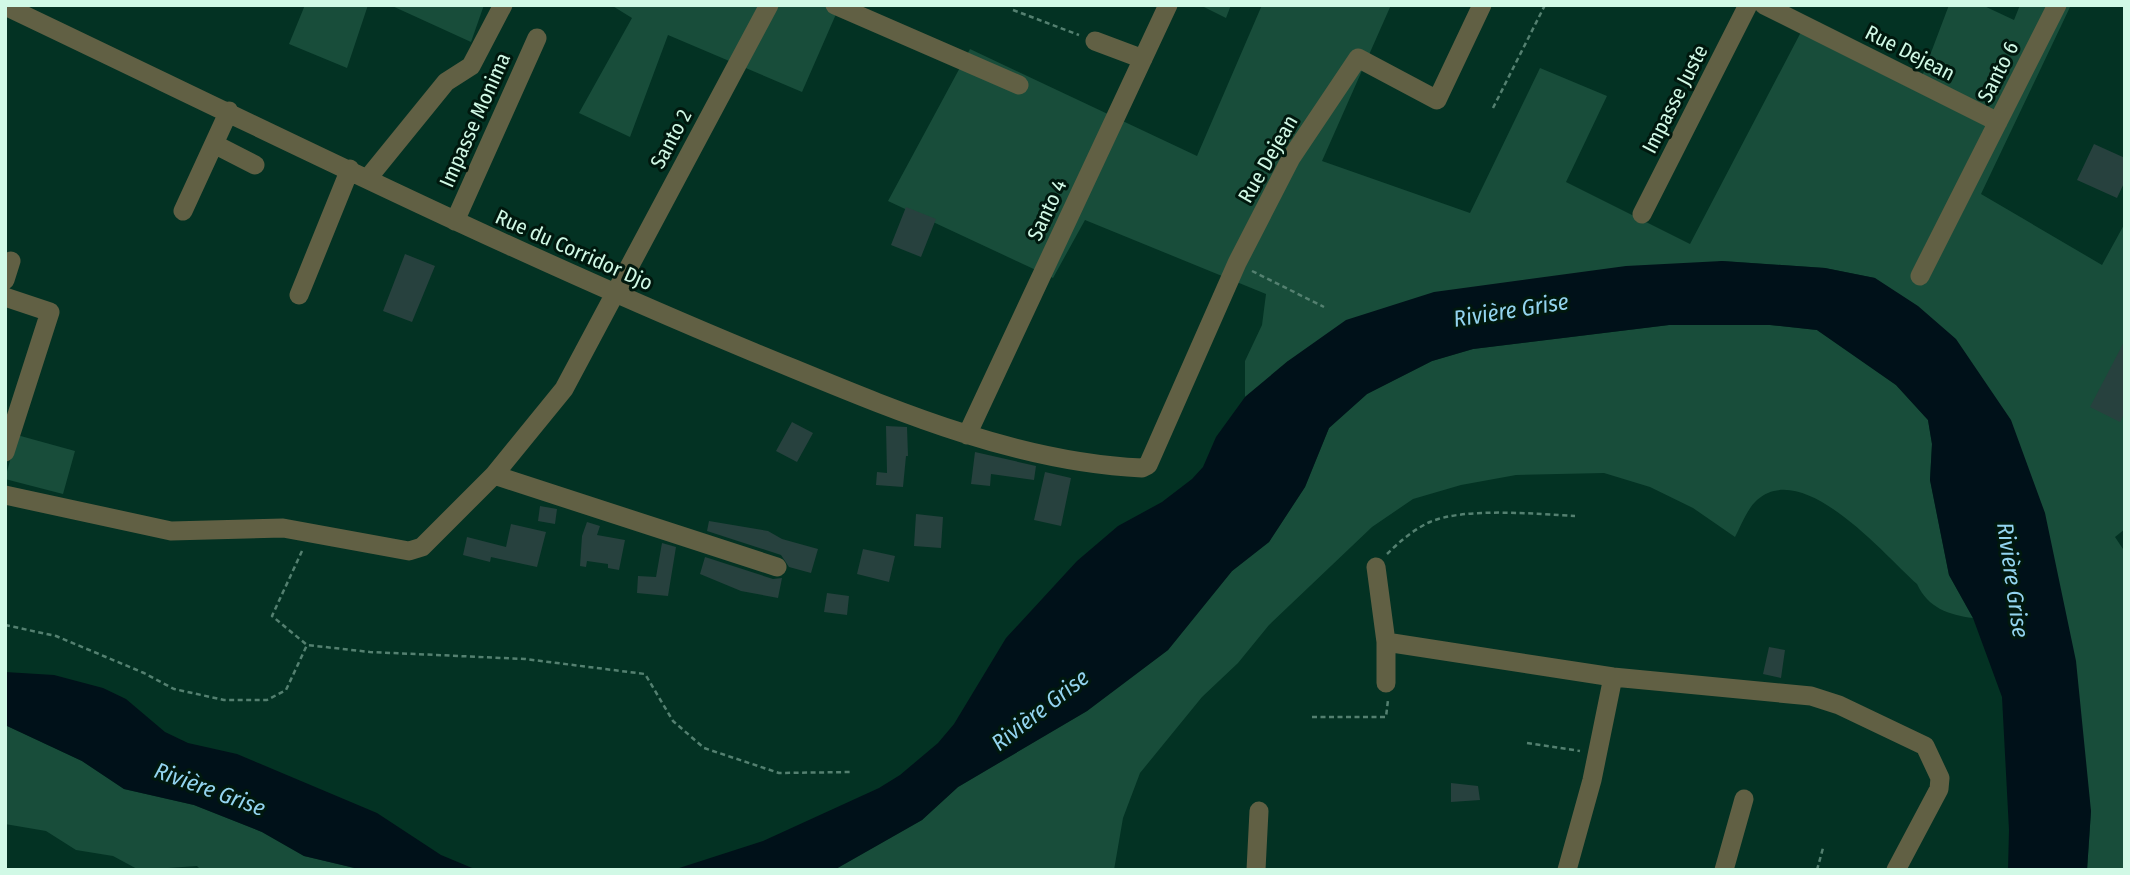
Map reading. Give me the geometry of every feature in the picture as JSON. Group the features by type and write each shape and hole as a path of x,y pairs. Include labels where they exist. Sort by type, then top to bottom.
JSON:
{"street":[{"path":"368,178 446,82 471,66 503,5"},
{"name":"Santo 2","path":"311,532 416,551 494,475 564,388 769,5"},
{"path":"835,5 1019,85"},
{"name":"Santo 4","path":"967,435 1168,5"},
{"name":"Rue Dejean","path":"1148,465 1237,263 1290,158 1358,58 1437,100 1482,5"},
{"name":"Impasse Juste","path":"1642,214 1748,5"},
{"name":"Rue Dejean","path":"1764,5 1998,122"},
{"name":"Santo 6","path":"1920,276 2057,5"},
{"name":"Rue du Corridor Djo","path":"5,6 34,12 229,111 614,295 842,388 967,435 1098,466 1142,468 1148,465"},
{"name":"Impasse Monima","path":"455,221 537,38"},
{"path":"1095,41 1143,59"},
{"path":"183,211 229,111"},
{"path":"214,144 255,165"},
{"path":"299,295 350,169"},
{"path":"5,297 50,312 5,452"},
{"path":"494,475 777,567"},
{"path":"5,495 171,531 264,527 311,532"},
{"path":"1376,567 1386,642 1386,683"},
{"path":"1386,642 1613,677 1811,696 1839,705 1925,746 1940,778 1939,789 1896,870"},
{"path":"1567,870 1613,677"},
{"path":"1724,870 1744,799"},
{"path":"1256,870 1259,811"}],"path":[{"path":"1493,108 1545,5"},
{"path":"1013,10 1095,41"},
{"path":"1237,263 1324,307"},
{"path":"1376,567 1399,542 1431,522 1472,515 1576,516"},
{"path":"311,532 272,616 307,645 370,652 525,659 645,674 673,721 705,748 779,773 853,772"},
{"path":"5,625 56,636 144,673 174,690 224,700 267,700 286,690 307,645"},
{"path":"1312,717 1386,717 1389,692 1386,683"},
{"path":"1527,743 1597,753"},
{"path":"1817,870 1823,848"}],"green space":[{"path":"305,5 368,5 347,68 289,44"},
{"path":"390,5 484,5 471,42"},
{"path":"611,5 840,5 802,92 668,35 630,137 579,113 632,18"},
{"path":"1200,5 1231,5 1226,18"},
{"path":"1262,5 1391,5 1322,161 1470,213 1540,68 1607,96 1566,182 1690,244 1801,32 1918,87 1949,5 1982,5 2014,20 2020,5 2071,5 1981,194 2102,265 2125,223 2125,529 2115,537 2125,552 2125,870 2087,870 2091,811 1875,278 1825,268 1722,261 1288,361 1245,397 1245,361 1262,325 1266,294 1085,220 1053,278 888,201 970,49 1197,156"},
{"path":"1669,325 1770,325 1817,330 1896,385 1928,420 1932,444 1930,480 1949,575 1973,618 1956,615 1933,605 1917,584 1865,534 1820,501 1797,492 1776,490 1757,500 1735,537 1693,508 1650,487 1604,473 1516,475 1461,485 1413,499 1372,527 1269,625 1238,663 1202,697 1140,773 1123,818 1114,870 834,870 922,820 958,787 1087,711 1168,650 1232,571 1269,542 1305,487 1329,428 1367,394 1432,361 1473,349"},
{"path":"17,435 75,451 63,494 5,479"},
{"path":"5,725 82,761 124,789 194,805 262,832 304,856 363,870 201,870 197,866 139,870 113,856 76,850 46,831 5,824"}],"water":[{"name":"Rivière Grise","path":"1722,261 1825,268 1875,278 1918,306 1956,339 2011,420 2045,513 2076,661 2091,811 2087,870 2008,870 2009,830 2002,697 1973,618 1949,575 1930,480 1932,444 1928,420 1896,385 1817,330 1770,325 1669,325 1473,349 1432,361 1367,394 1329,428 1305,487 1269,542 1232,571 1168,650 1087,711 958,787 922,820 834,870 673,870 763,841 879,788 900,775 938,743 954,724 1006,638 1077,561 1118,526 1162,502 1192,479 1203,467 1216,437 1245,397 1288,361 1346,320 1434,292 1626,266"},
{"name":"Rivière Grise","path":"5,672 54,675 103,688 126,699 165,732 188,743 237,754 377,813 441,855 477,870 363,870 304,856 262,832 194,805 124,789 82,761 5,725"}],"building":[{"path":"2094,144 2125,158 2125,181 2117,198 2077,180"},
{"path":"906,207 936,219 921,257 891,245"},
{"path":"405,254 435,266 412,322 383,311"},
{"path":"2125,340 2125,412 2120,422 2090,407"},
{"path":"792,422 813,433 797,462 776,451"},
{"path":"886,426 907,427 908,456 903,487 876,485 877,472 887,473"},
{"path":"975,452 1036,466 1034,480 991,474 990,486 971,484"},
{"path":"1045,472 1071,478 1061,526 1034,520"},
{"path":"540,506 557,509 555,524 538,521"},
{"path":"916,514 943,517 941,548 914,546"},
{"path":"709,521 768,531 782,539 818,549 811,573 789,567 781,555 707,531"},
{"path":"587,522 600,526 597,535 625,540 619,570 608,568 608,564 587,561 586,567 580,566 582,536"},
{"path":"511,524 546,532 537,567 491,557 490,562 463,555 467,537 506,547"},
{"path":"662,543 676,547 668,596 637,593 638,576 656,577"},
{"path":"863,549 895,556 889,582 857,574"},
{"path":"705,557 773,579 782,578 778,598 741,591 700,574"},
{"path":"827,593 849,596 847,615 824,612"},
{"path":"1769,647 1785,650 1781,678 1763,674"},
{"path":"1451,783 1478,786 1480,800 1451,802"}]}
